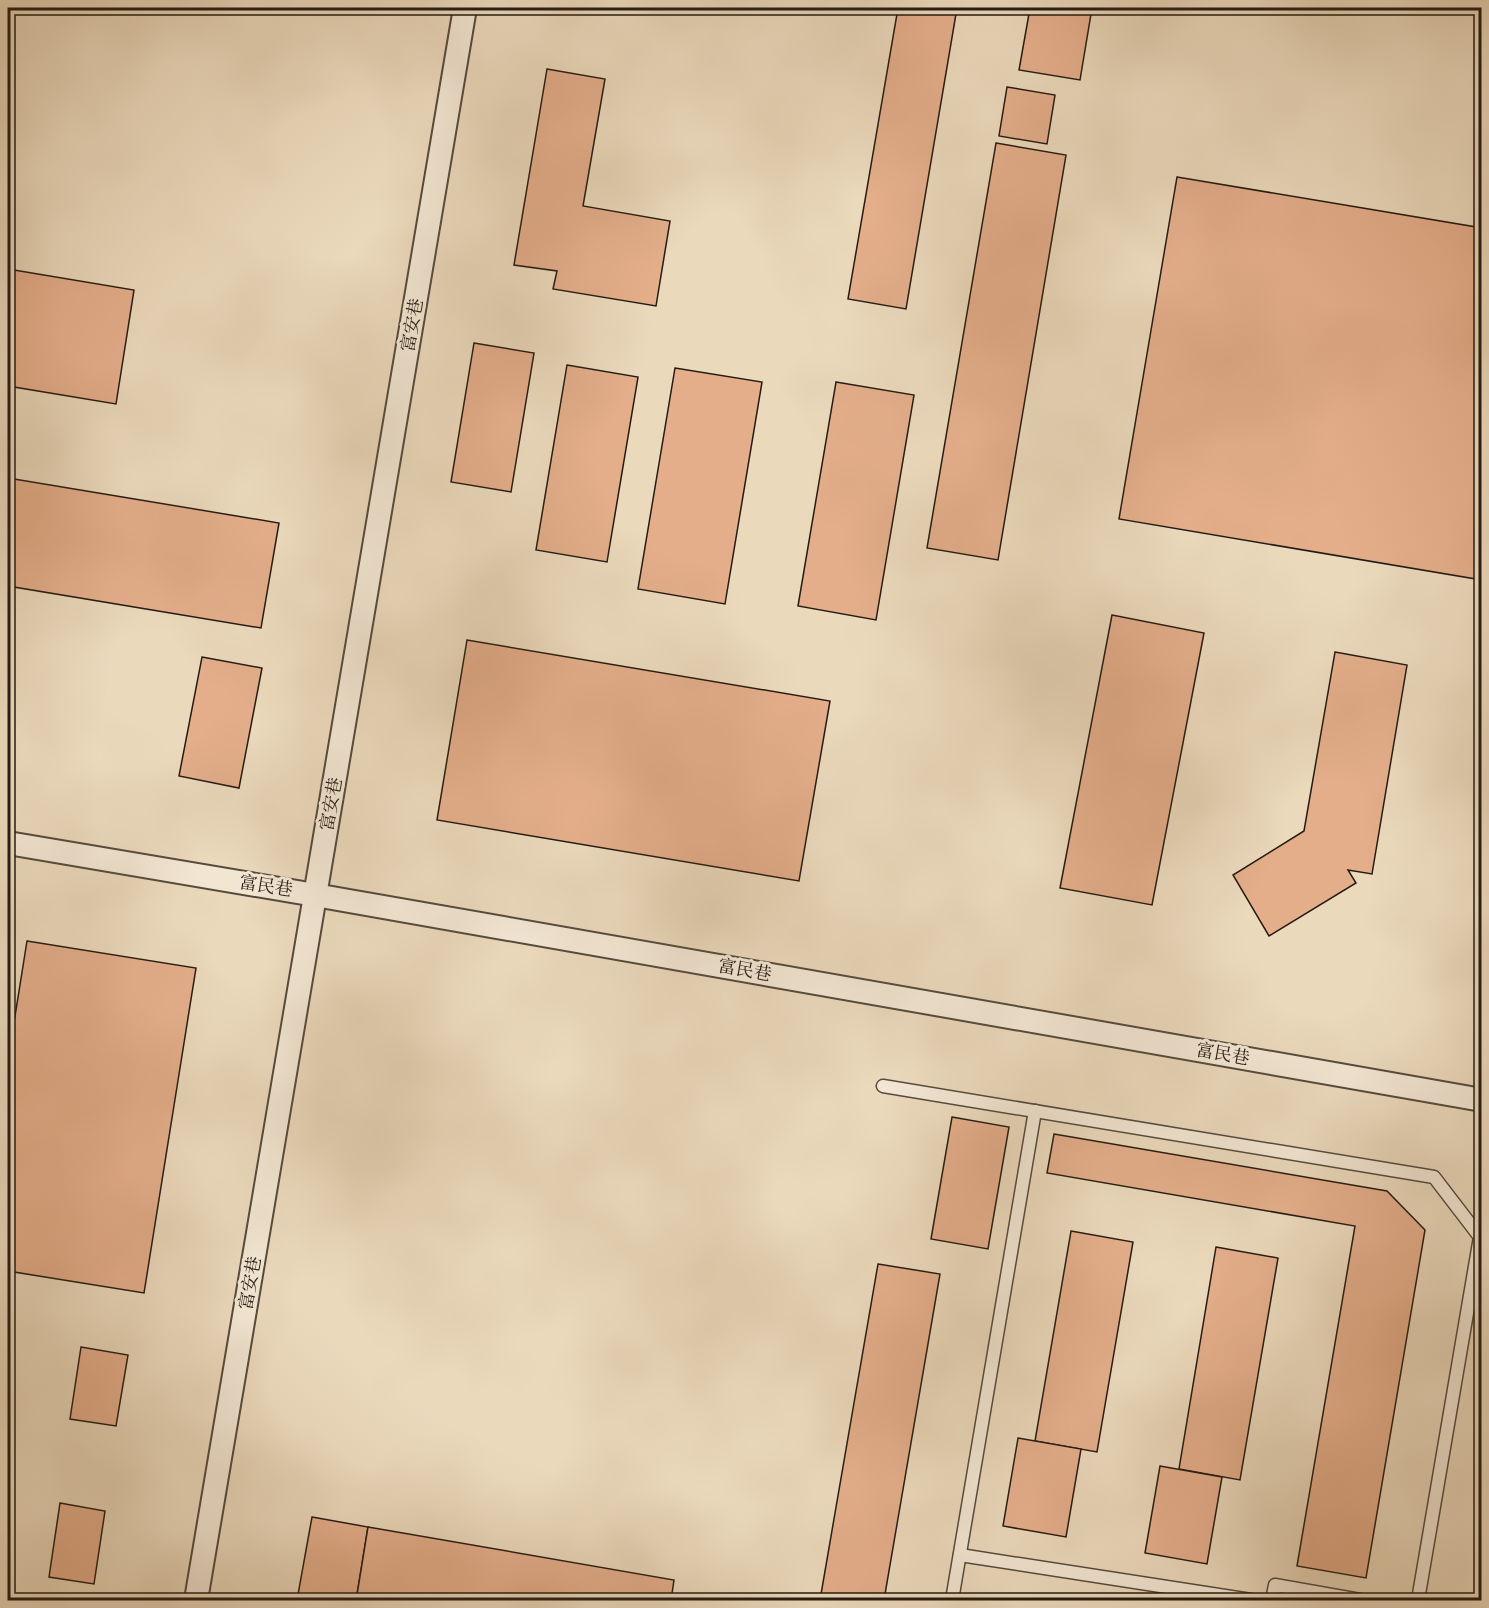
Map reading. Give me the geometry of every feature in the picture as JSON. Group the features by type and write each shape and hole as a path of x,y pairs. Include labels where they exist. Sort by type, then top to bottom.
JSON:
{"street":[{"name":"富安巷","path":"196,1600 465,8"},
{"name":"富民巷","path":"8,843 1482,1100"}],"lane":[{"path":"883,1086 1434,1177 1480,1237 1418,1600"},
{"path":"952,1600 1035,1111"},
{"path":"960,1555 1251,1600"},
{"path":"1272,1600 1275,1585 1360,1600"}],"building":[{"path":"898,8 957,8 906,309 848,299"},
{"path":"1030,8 1092,8 1080,80 1019,70"},
{"path":"547,69 605,79 583,206 670,221 656,306 553,289 557,271 514,265"},
{"path":"1007,87 1055,95 1047,144 999,136"},
{"path":"996,143 1066,155 998,560 927,548"},
{"path":"1177,177 1482,228 1482,580 1119,519"},
{"path":"8,269 134,290 116,404 8,386"},
{"path":"474,343 534,353 511,492 451,482"},
{"path":"567,365 638,377 607,562 536,550"},
{"path":"675,368 762,382 725,604 638,589"},
{"path":"836,382 914,395 876,620 798,606"},
{"path":"8,478 279,523 261,628 8,586"},
{"path":"1112,615 1204,633 1152,905 1060,888"},
{"path":"467,640 830,701 799,881 437,820"},
{"path":"1335,652 1407,665 1372,874 1348,870 1356,883 1269,936 1233,875 1304,831"},
{"path":"202,657 262,668 239,788 179,776"},
{"path":"27,941 196,968 144,1293 8,1271 8,1060"},
{"path":"952,1117 1009,1127 988,1249 931,1239"},
{"path":"1054,1134 1387,1191 1425,1230 1366,1578 1297,1566 1355,1226 1047,1173"},
{"path":"1071,1231 1133,1242 1097,1452 1035,1441"},
{"path":"1216,1247 1278,1258 1240,1480 1179,1469"},
{"path":"878,1264 940,1274 884,1600 820,1600"},
{"path":"81,1347 128,1355 116,1426 70,1419"},
{"path":"1018,1438 1081,1449 1066,1537 1003,1526"},
{"path":"1160,1466 1222,1477 1207,1564 1145,1553"},
{"path":"60,1503 105,1511 94,1584 49,1577"},
{"path":"312,1517 368,1527 356,1600 297,1600"},
{"path":"368,1527 674,1580 671,1600 386,1600 357,1595"}]}
